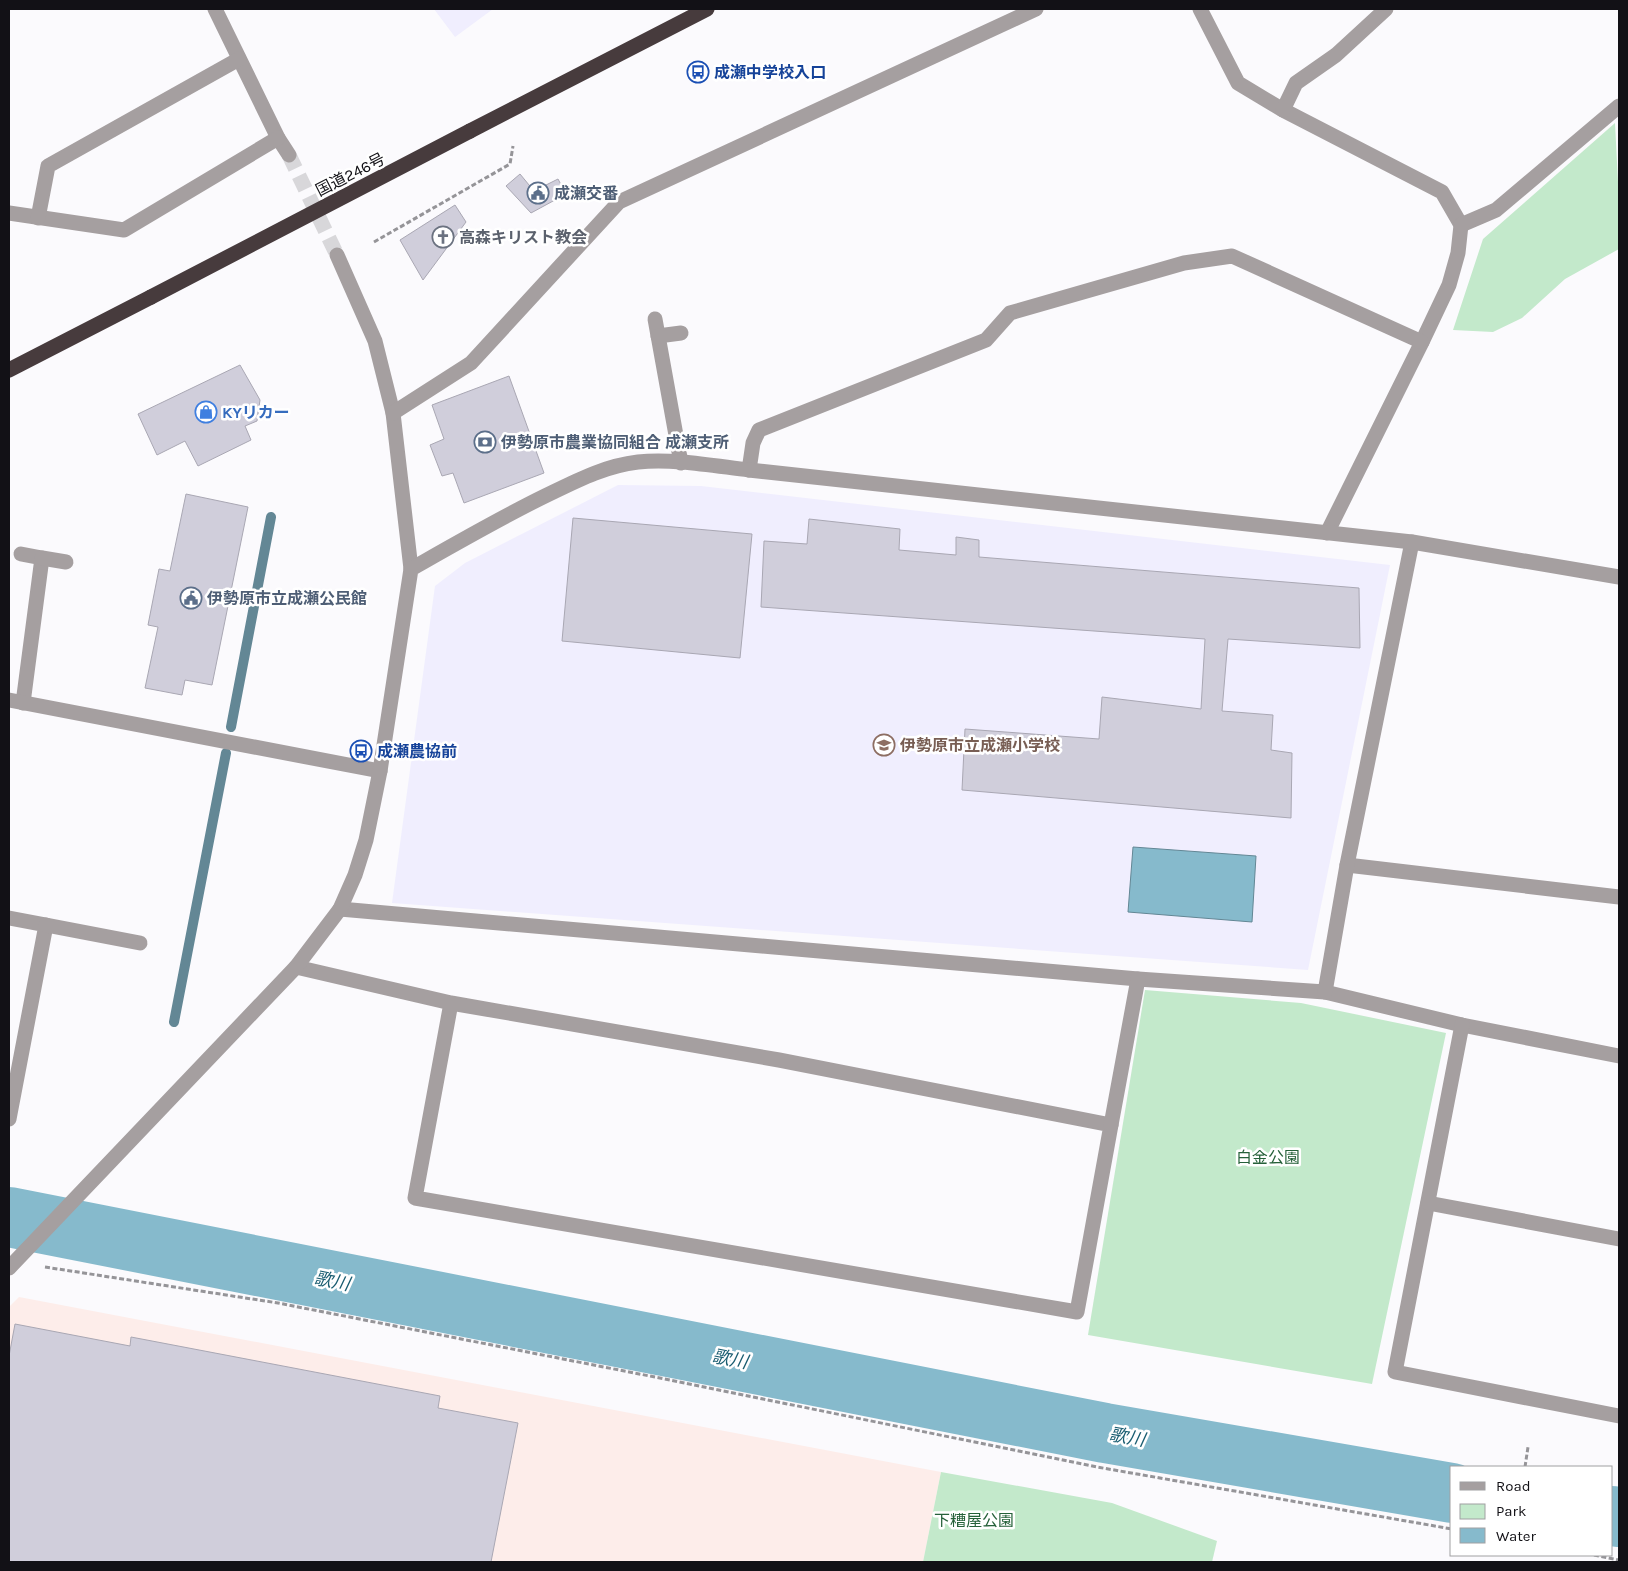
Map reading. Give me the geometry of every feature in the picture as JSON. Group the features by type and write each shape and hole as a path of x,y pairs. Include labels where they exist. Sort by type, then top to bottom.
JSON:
{"highway":[{"name":"国道246号","path":"9,370 707,9"}],"street":[{"path":"214,9 278,138 289,155"},
{"path":"394,413 471,363 619,202 1036,9"},
{"path":"1200,9 1238,83 1283,110 1442,192 1461,225 1458,253 1449,285 1327,534"},
{"path":"1283,110 1296,83 1336,55 1386,9"},
{"path":"38,218 48,166 239,59"},
{"path":"1461,225 1496,210 1619,106"},
{"path":"9,214 124,230 278,138"},
{"path":"14,1263 296,967 340,909 355,875 366,840 380,771 411,569 394,413 375,341 337,255"},
{"path":"749,470 753,443 759,430 986,340 1010,313 1184,263 1232,256 1422,342"},
{"path":"655,319 681,463"},
{"path":"658,336 681,333"},
{"path":"411,569 514,512 589,474 615,466 639,462 664,462 1412,542 1619,577"},
{"path":"1325,992 1347,864 1412,542"},
{"path":"21,554 66,562"},
{"path":"42,558 16,701 380,771"},
{"path":"1347,864 1619,897"},
{"path":"340,909 1138,979 1325,992 1462,1025 1619,1056"},
{"path":"9,918 140,942"},
{"path":"9,1119 46,925"},
{"path":"296,967 451,1004 779,1060 1111,1125"},
{"path":"451,1004 415,1198 1077,1312 1138,979"},
{"path":"1462,1025 1395,1372 1619,1416"},
{"path":"1428,1203 1619,1239"}],"path":[{"path":"374,242 510,164 514,146"},
{"path":"14,1263 278,1303 1097,1467 1450,1529"},
{"path":"1525,1466 1528,1447"},
{"path":"1599,1556 1619,1560"}],"shaded area":[{"path":"434,9 493,9 455,37"},
{"name":"伊勢原市立成瀬小学校","path":"618,485 701,486 1390,565 1308,970 392,903 435,586 465,563"},
{"path":"19,1297 941,1472 923,1562 9,1562 9,1307"}],"green space":[{"path":"1615,123 1619,249 1565,279 1522,318 1493,332 1453,330 1483,239"},
{"name":"白金公園","path":"1145,990 1301,1003 1446,1033 1372,1384 1088,1335"},
{"name":"下糟屋公園","path":"941,1472 1112,1503 1217,1541 1212,1562 923,1562"}],"water":[{"path":"1133,847 1256,856 1252,922 1128,912"}],"building":[{"name":"成瀬交番","path":"520,174 534,191 558,179 566,194 531,213 506,186"},
{"path":"455,205 466,222 423,280 400,240"},
{"path":"240,365 260,400 257,421 245,426 251,440 198,466 185,441 157,455 138,414"},
{"name":"伊勢原市農業協同組合 成瀬支所","path":"509,376 544,473 464,503 453,473 442,476 430,445 444,439 432,405"},
{"name":"伊勢原市立成瀬公民館","path":"186,494 248,507 212,685 185,680 182,695 145,688 158,627 148,625 159,569 170,571"},
{"path":"573,518 752,534 740,658 562,641"},
{"path":"809,519 900,529 899,550 956,555 956,537 979,540 979,557 1359,588 1360,648 1228,639 1222,711 1273,715 1271,750 1292,753 1291,818 962,790 965,729 1099,739 1102,697 1201,709 1205,639 761,607 764,541 807,544"},
{"path":"15,1324 130,1346 131,1337 440,1396 438,1408 518,1423 491,1562 9,1562 9,1356"}],"waterway":[{"path":"231,727 271,517"},
{"path":"174,1022 226,753"},
{"name":"歌川","path":"9,1217 1105,1433 1450,1493"},
{"name":"歌川","path":"1613,1516 1619,1517"}],"tunnel":[{"path":"289,155 337,255"}],"place":[{"name":"成瀬中学校入口","path":"698,72"},
{"name":"成瀬交番","path":"538,193"},
{"name":"高森キリスト教会","path":"443,237"},
{"name":"KYリカー","path":"206,412"},
{"name":"伊勢原市農業協同組合 成瀬支所","path":"485,442"},
{"name":"伊勢原市立成瀬公民館","path":"191,598"},
{"name":"伊勢原市立成瀬小学校","path":"884,745"},
{"name":"成瀬農協前","path":"361,751"}]}
